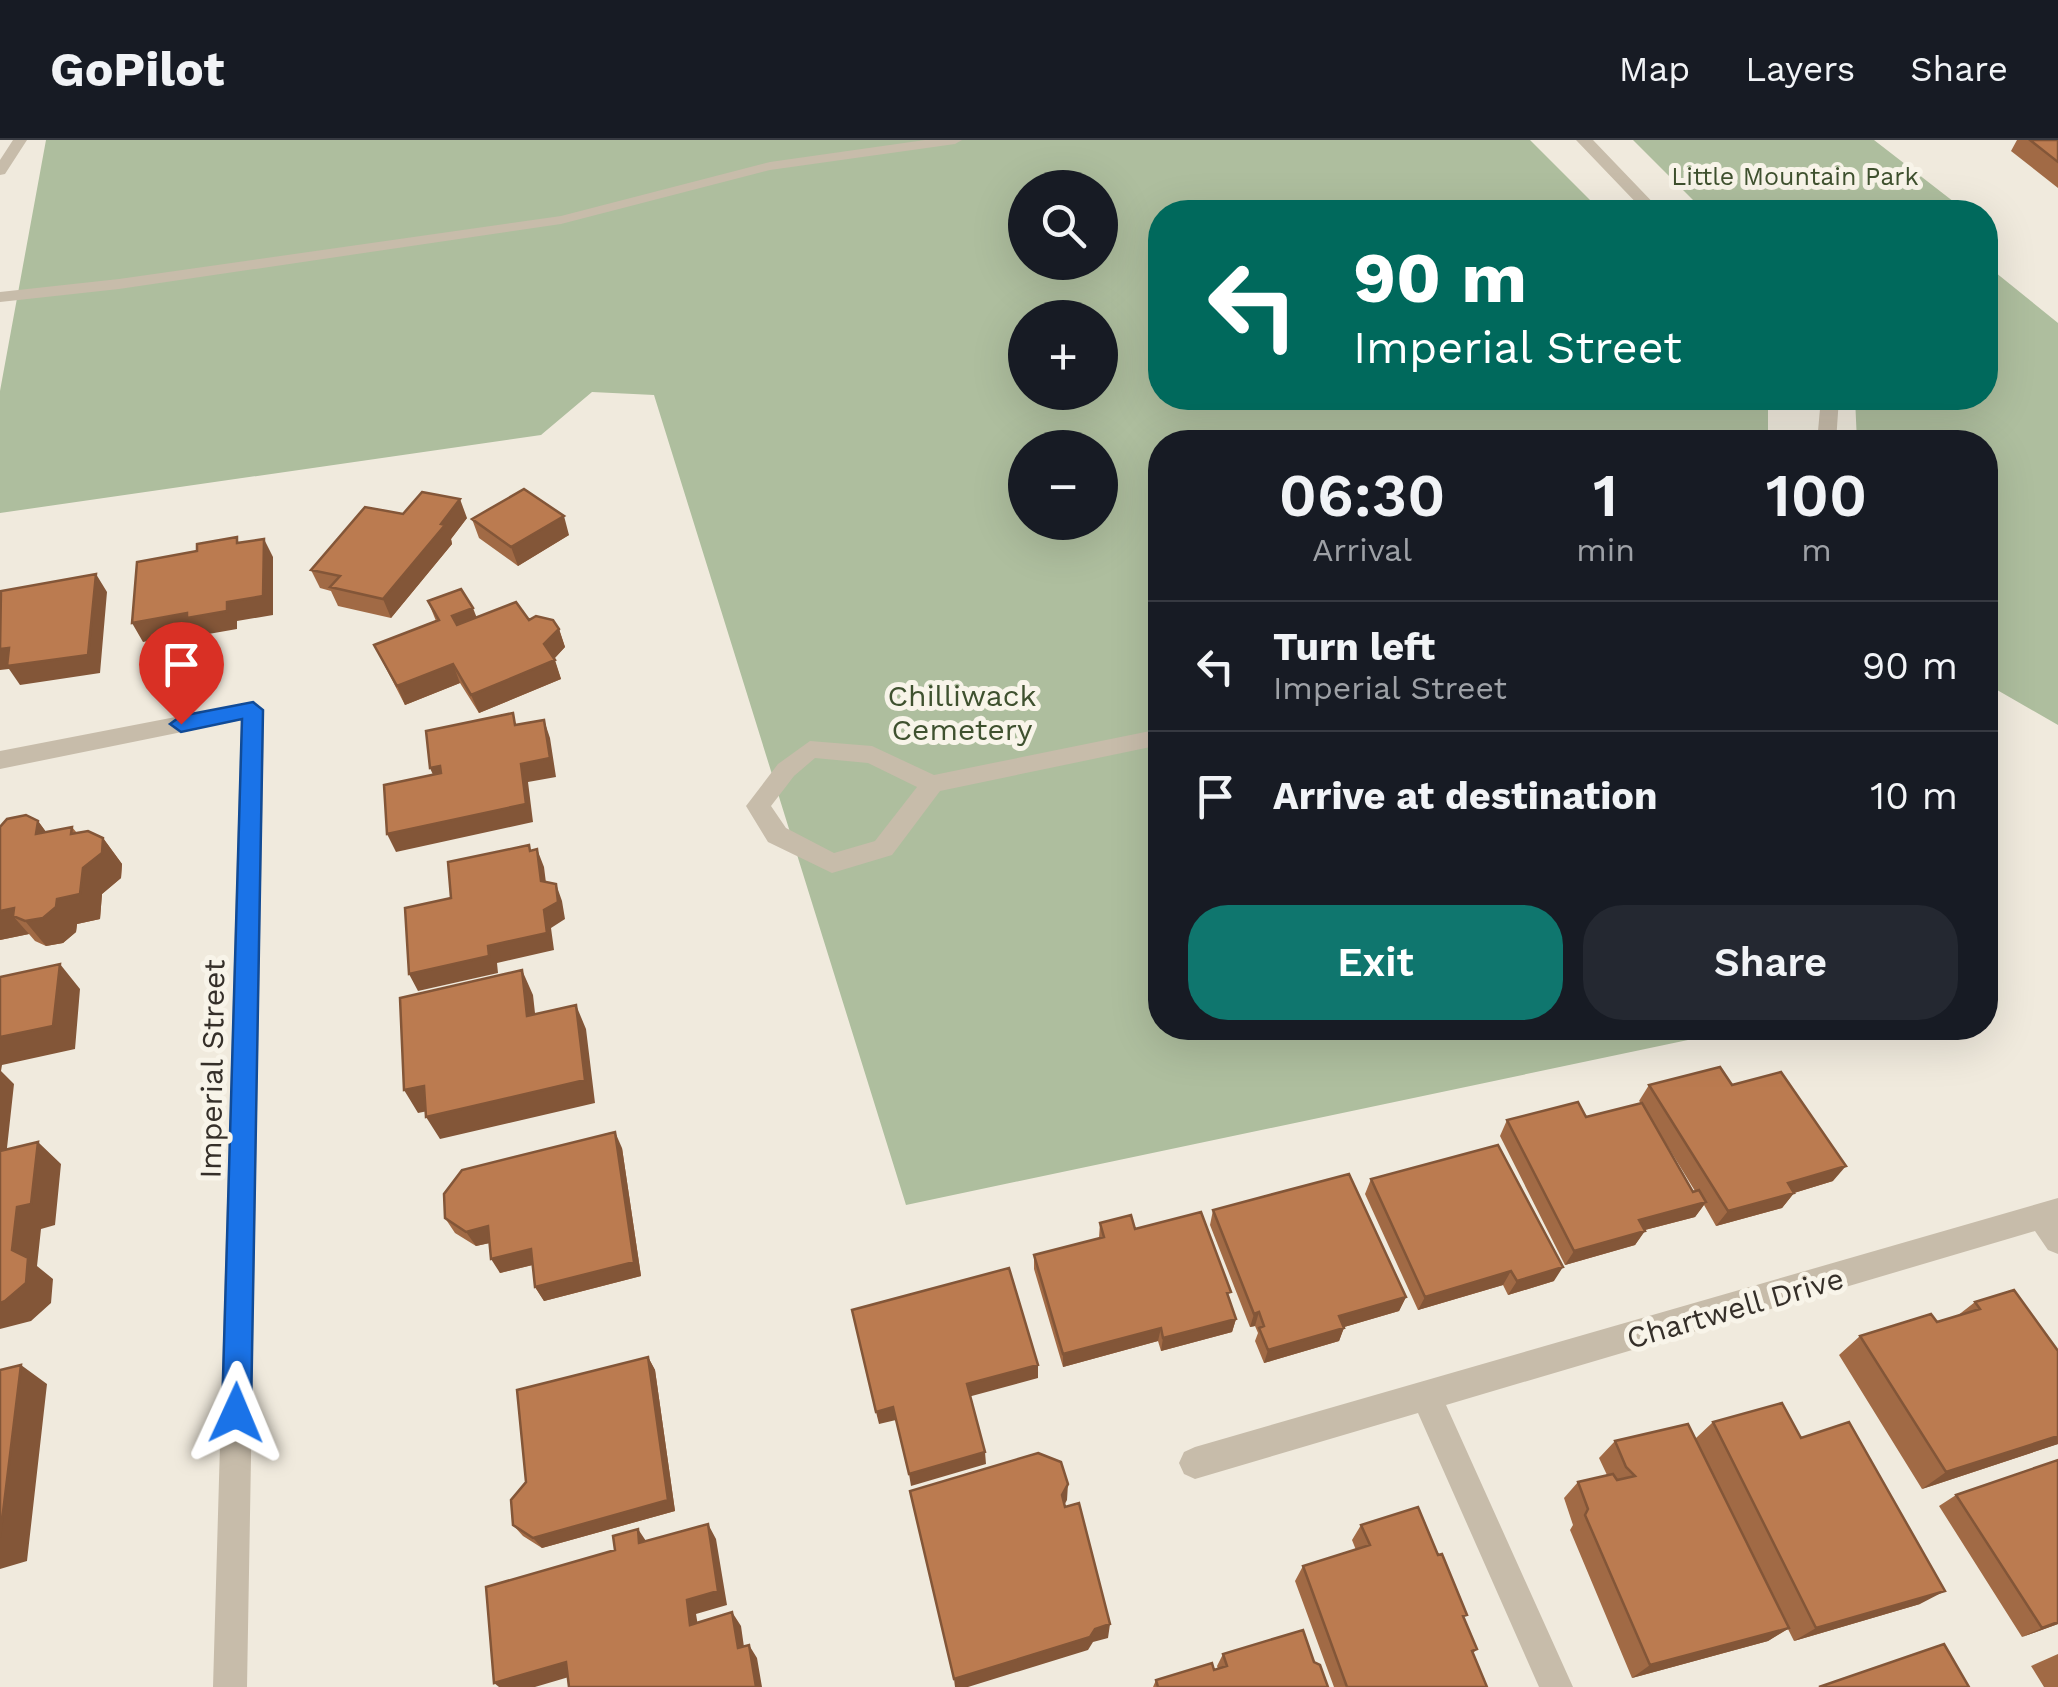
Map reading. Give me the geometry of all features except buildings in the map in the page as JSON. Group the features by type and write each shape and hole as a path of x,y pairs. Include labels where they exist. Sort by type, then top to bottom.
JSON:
{"street":[{"path":"1584,140 1642,200"},
{"name":"Imperial Street","path":"0,760 253,710 230,1687"},
{"path":"932,784 882,848 832,863 777,835 758,806 786,770 810,748 872,754 932,784 1148,739"},
{"name":"Chartwell Drive","path":"1195,1462 2053,1223"},
{"path":"1427,1396 1556,1687"}],"lane":[{"path":"0,171 20,140"},
{"path":"0,297 119,284 560,220 770,166 956,140"}],"green space":[{"name":"Chilliwack Cemetery","path":"46,140 1530,140 1590,200 1148,200 1148,410 1768,410 1768,430 1148,430 1148,1040 1688,1040 906,1205 654,395 592,392 541,435 0,513 0,391"},
{"name":"Little Mountain Park","path":"1633,140 1874,140 1952,200 1693,200"},
{"path":"1998,275 2058,323 2058,725 1998,690 1998,430 1856,430 1856,410 1998,410"}],"route":[{"path":"181,724 253,710 236,1413"}]}
